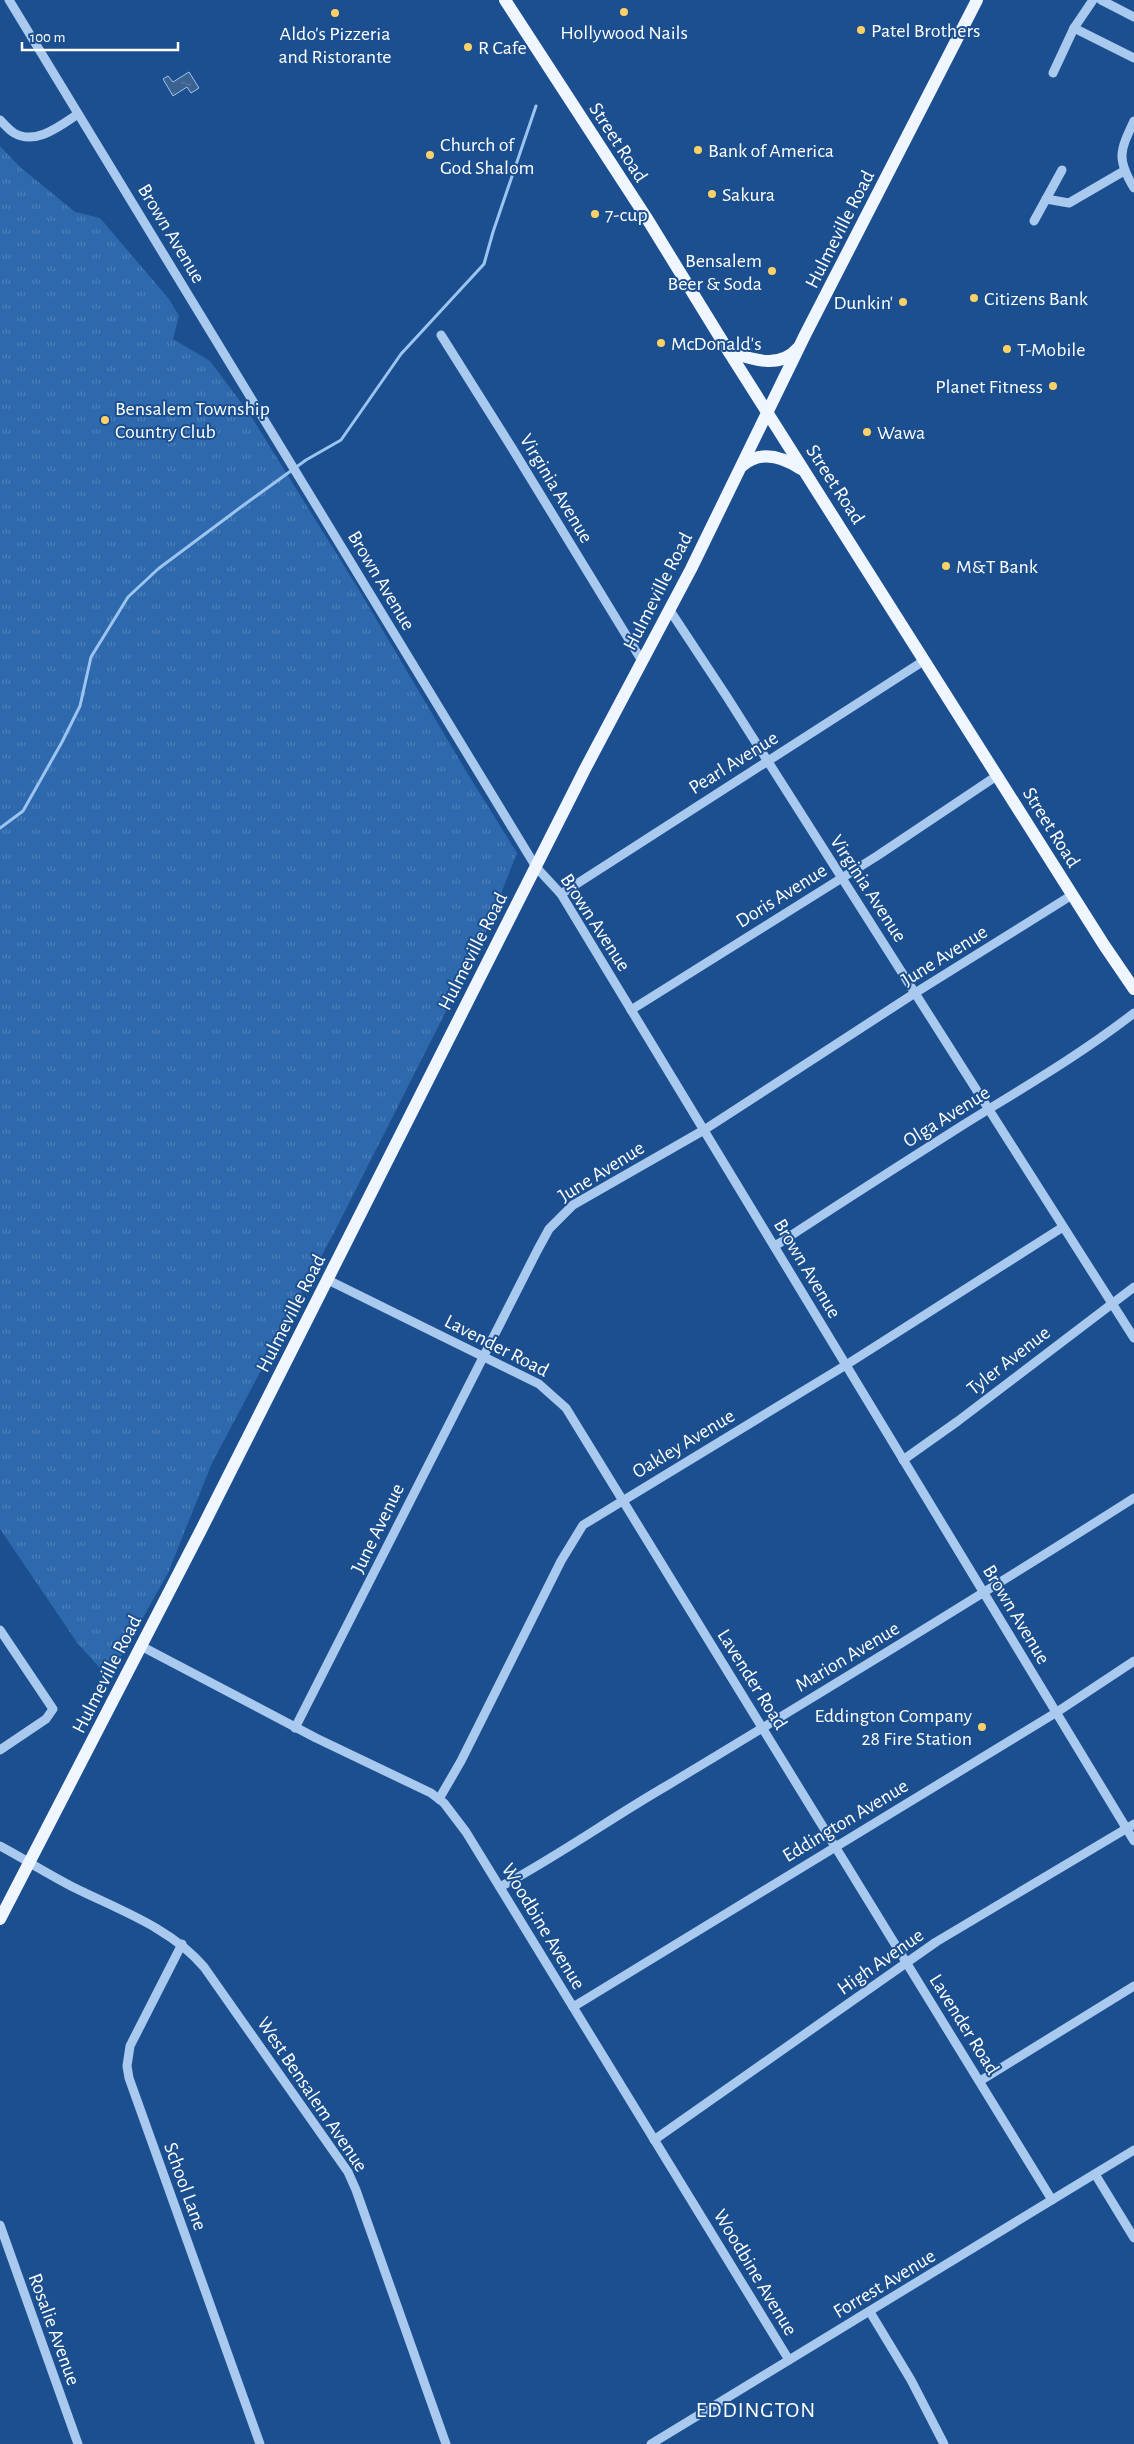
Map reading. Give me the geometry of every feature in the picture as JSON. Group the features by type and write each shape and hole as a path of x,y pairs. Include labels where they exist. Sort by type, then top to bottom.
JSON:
{"main road":[{"name":"Street Road","path":"505,0 646,217 729,352 998,775 1072,895 1130,973 1134,989"},
{"name":"Hulmeville Road","path":"0,1919 328,1280 977,0"},
{"path":"729,352 752,360 769,362 787,357 801,344"},
{"path":"740,468 755,458 773,456 793,464 805,472"}],"street":[{"name":"Brown Avenue","path":"9,0 536,867 561,894 1056,1712 1130,1826 1134,1841"},
{"path":"1053,73 1074,28 1093,0"},
{"path":"1100,0 1134,17"},
{"path":"1074,28 1134,58"},
{"path":"0,120 14,134 30,137 45,134 78,114"},
{"path":"1134,121 1120,154 1124,171 1134,188"},
{"path":"1034,221 1062,170"},
{"path":"1046,199 1069,203 1124,171"},
{"name":"Virginia Avenue","path":"440,335 512,448 642,661"},
{"name":"Virginia Avenue","path":"669,609 727,697 767,763 1134,1338"},
{"name":"Pearl Avenue","path":"561,894 925,660"},
{"name":"Doris Avenue","path":"631,1010 842,878 998,775"},
{"name":"June Avenue","path":"295,1728 360,1604 396,1526 537,1251 549,1229 558,1218 574,1205 704,1130 915,993 1072,895"},
{"name":"Olga Avenue","path":"774,1246 1096,1042 1134,1013"},
{"name":"Oakley Avenue","path":"439,1799 461,1761 577,1532 583,1525 846,1365 1063,1227"},
{"name":"Lavender Road","path":"328,1280 540,1384 560,1400 579,1426 1052,2200"},
{"name":"Tyler Avenue","path":"903,1460 958,1421 1134,1287"},
{"name":"Marion Avenue","path":"500,1887 536,1868 619,1814 984,1593 1134,1498"},
{"path":"0,1630 53,1709 46,1718 0,1750"},
{"name":"Woodbine Avenue","path":"141,1646 295,1728 439,1799 466,1832 789,2360"},
{"name":"Eddington Avenue","path":"573,2007 1056,1712 1134,1661"},
{"name":"High Avenue","path":"654,2140 972,1920 1130,1826"},
{"name":"West Bensalem Avenue","path":"0,1846 182,1944 204,1967 348,2172 446,2444"},
{"name":"School Lane","path":"182,1944 130,2046 127,2066 129,2078 260,2444"},
{"path":"980,2081 1134,1986"},
{"name":"Forrest Avenue","path":"651,2444 1134,2150"},
{"path":"1095,2174 1134,2238"},
{"name":"Rosalie Avenue","path":"0,2225 78,2444"},
{"path":"870,2312 911,2380 944,2444"}],"green space":[{"path":"0,146 20,167 75,212 100,218 169,299 179,316 173,339 210,361 249,413 356,585 517,853 485,934 338,1225 212,1463 168,1573 109,1678 78,1644 0,1529"}],"water":[{"path":"189,72 199,88 191,93 187,87 173,96 163,79 168,76 173,82"}],"waterway":[{"path":"0,828 23,811 62,742 80,706 91,657 128,597 158,569 241,507 306,460 341,440 401,354 484,264 536,106"}],"place":[{"name":"Hollywood Nails","path":"624,12"},
{"name":"Aldo's Pizzeria and Ristorante","path":"335,13"},
{"name":"Patel Brothers","path":"861,30"},
{"name":"R Cafe","path":"468,47"},
{"name":"Bank of America","path":"698,150"},
{"name":"Church of God Shalom","path":"430,155"},
{"name":"Sakura","path":"712,194"},
{"name":"7-cup","path":"595,214"},
{"name":"Bensalem Beer & Soda","path":"772,271"},
{"name":"Citizens Bank","path":"974,298"},
{"name":"Dunkin'","path":"903,302"},
{"name":"McDonald's","path":"661,343"},
{"name":"T-Mobile","path":"1007,349"},
{"name":"Planet Fitness","path":"1053,386"},
{"name":"Bensalem Township Country Club","path":"105,420"},
{"name":"Wawa","path":"867,432"},
{"name":"M&T Bank","path":"946,566"},
{"name":"Eddington Company 28 Fire Station","path":"982,1727"}],"district":[{"name":"EDDINGTON","path":"756,2409"}]}
